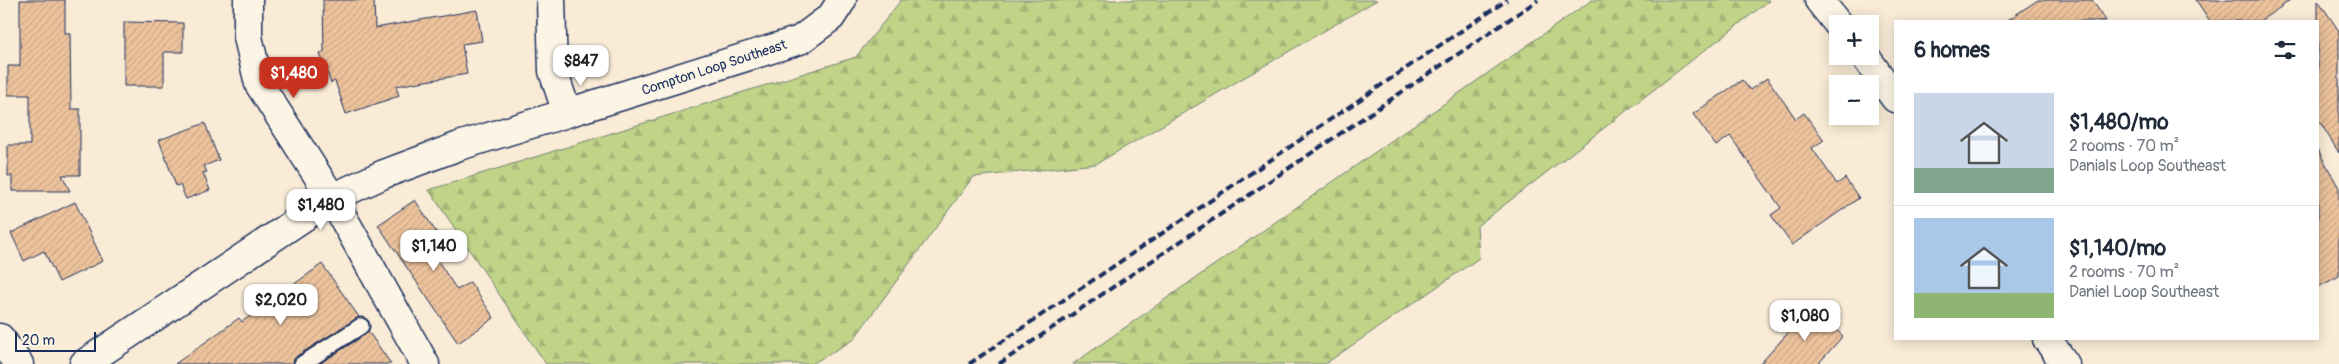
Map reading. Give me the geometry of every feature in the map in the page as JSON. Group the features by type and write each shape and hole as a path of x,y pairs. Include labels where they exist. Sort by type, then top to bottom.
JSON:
{"street":[{"path":"248,0 248,37 259,84 332,198 424,364"},
{"path":"551,0 553,71 567,113"},
{"name":"Compton Loop Southeast","path":"84,364 332,198 384,174 459,146 800,40 832,17 842,0"},
{"path":"1818,0 1830,15"},
{"path":"1871,65 1894,97"},
{"path":"0,338 19,364"}],"lane":[{"path":"302,364 361,326"}],"green space":[{"path":"901,0 1377,0 1096,164 973,177 853,340 812,364 546,364 429,190 856,57"},
{"path":"1592,0 1770,0 1477,226 1479,258 1325,364 1073,364"}],"building":[{"path":"20,0 65,0 65,33 70,33 71,109 80,109 80,175 62,175 70,191 12,191 12,176 8,176 8,145 30,145 30,95 8,95 8,66 20,66"},
{"path":"323,0 374,0 375,28 477,10 482,41 462,44 467,74 396,86 399,96 346,114 335,81 331,83 320,54 324,52"},
{"path":"2038,0 2092,0 2105,20 2008,20"},
{"path":"2196,0 2291,0 2261,20 2209,20"},
{"path":"2318,0 2339,31 2339,153 2319,121"},
{"path":"124,22 183,23 183,52 164,52 164,86 124,86"},
{"path":"1767,78 1796,119 1804,113 1824,140 1812,148 1837,184 1845,178 1859,198 1792,245 1771,215 1781,208 1730,136 1716,146 1693,114 1742,80 1750,90"},
{"path":"205,123 219,160 204,166 207,172 203,173 210,190 186,199 180,185 176,186 159,140"},
{"path":"2319,152 2339,188 2339,276 2319,286"},
{"path":"415,200 440,238 428,246 457,290 470,282 494,318 458,343 378,225"},
{"path":"75,202 103,261 59,282 44,251 24,261 11,233"},
{"path":"322,264 359,317 297,356 293,364 175,364 239,318 242,322"},
{"path":"1811,307 1843,336 1818,364 1760,364"},
{"path":"368,331 391,364 319,364 366,334"}],"railway":[{"path":"969,364 1507,0"},
{"path":"999,364 1538,0"}]}
